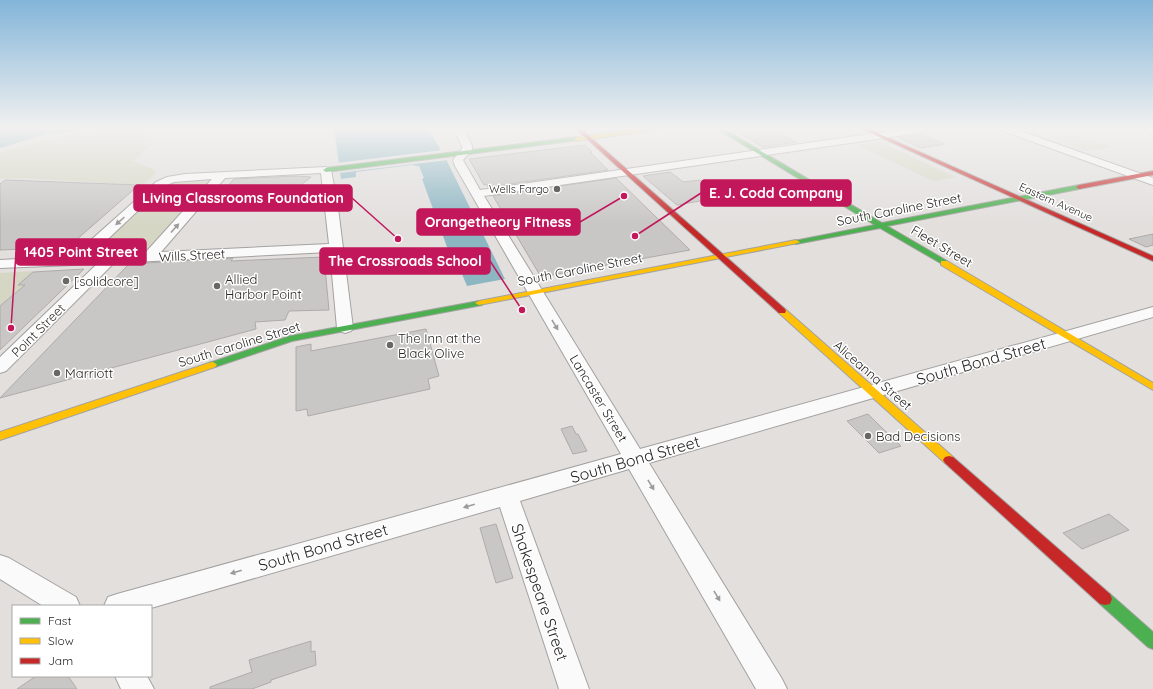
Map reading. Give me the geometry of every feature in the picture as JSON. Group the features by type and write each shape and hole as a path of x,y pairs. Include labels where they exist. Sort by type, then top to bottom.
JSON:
{"main road":[{"path":"330,169 409,160"},
{"name":"Aliceanna Street","path":"613,160 718,256 1153,642"},
{"name":"Fleet Street","path":"771,160 1153,387"},
{"name":"Eastern Avenue","path":"933,160 1153,259"},
{"name":"South Caroline Street","path":"0,436 290,339 1153,173"},
{"path":"0,428 20,430"}],"street":[{"name":"Lancaster Street","path":"458,160 458,162 500,235 536,291 772,689"},
{"path":"476,194 709,160"},
{"path":"1093,160 1153,182"},
{"path":"77,260 160,184 171,178 330,169 336,248 345,328"},
{"path":"149,257 222,175"},
{"name":"Wills Street","path":"0,264 336,248"},
{"name":"Point Street","path":"0,367 110,259"},
{"name":"South Bond Street","path":"121,605 1153,312"},
{"name":"Shakespeare Street","path":"507,496 574,689"},
{"path":"0,566 65,605"},
{"path":"130,677 139,689"}],"green space":[{"path":"0,160 134,160 133,161 157,172 143,185 19,178 0,179"},
{"path":"889,160 919,160 956,177 933,181"},
{"path":"212,179 148,250 132,254 93,255 92,253 168,182"},
{"path":"34,271 18,285 29,284 25,288 21,288 0,306 0,273"}],"water":[{"path":"338,160 447,160 505,279 467,286 454,255 450,255 422,179 424,178 419,166 411,165 356,172 356,177 341,179"}],"pier":[{"path":"359,160 447,160 339,173 336,163"}],"building":[{"path":"470,160 598,160 608,170 488,187 486,184 484,185"},
{"path":"670,172 683,182 700,180 723,197 677,205 643,176"},
{"path":"296,176 311,177 301,185 314,187 305,201 213,203 234,179"},
{"path":"616,178 690,250 541,277 493,196"},
{"path":"5,180 139,185 68,247 0,250 0,184"},
{"path":"1153,234 1153,245 1146,247 1129,239"},
{"name":"Allied Harbor Point","path":"324,257 329,310 289,311 285,320 255,322 256,329 0,398 129,264 233,258 231,261"},
{"path":"84,269 0,350 0,306 25,285 18,285 33,272"},
{"path":"426,329 439,376 428,379 430,389 308,416 307,409 296,411 296,347 311,344 311,351"},
{"path":"868,414 901,446 879,453 847,421"},
{"path":"572,426 587,451 573,454 561,429"},
{"path":"1109,514 1129,530 1082,549 1063,533"},
{"path":"496,524 513,578 496,583 480,528"},
{"path":"311,641 311,652 315,651 316,665 271,680 271,682 252,689 210,689 210,687 252,672 249,660"},
{"path":"35,677 69,677 77,689 17,689"}],"traffic: fast":[{"path":"326,170 406,160"},
{"path":"772,160 944,263"},
{"path":"796,242 1079,187"},
{"path":"212,365 290,339 479,303"},
{"path":"1105,599 1153,642"}],"traffic: slow":[{"path":"479,303 796,242"},
{"path":"944,263 1153,387"},
{"path":"782,311 949,460"},
{"path":"0,436 212,365"}],"traffic: jam":[{"path":"613,160 782,311"},
{"path":"933,160 1153,259"},
{"path":"1079,187 1153,173"},
{"path":"949,460 1105,599"}],"place":[{"name":"Wells Fargo","path":"557,189"},
{"name":"Orangetheory Fitness","path":"624,196"},
{"name":"E. J. Codd Company","path":"635,236"},
{"name":"Living Classrooms Foundation","path":"398,239"},
{"name":"[solidcore]","path":"66,281"},
{"name":"Allied Harbor Point","path":"217,286"},
{"name":"The Crossroads School","path":"522,310"},
{"name":"1405 Point Street","path":"11,328"},
{"name":"The Inn at the Black Olive","path":"390,345"},
{"name":"Marriott","path":"57,373"},
{"name":"Bad Decisions","path":"868,436"}]}
